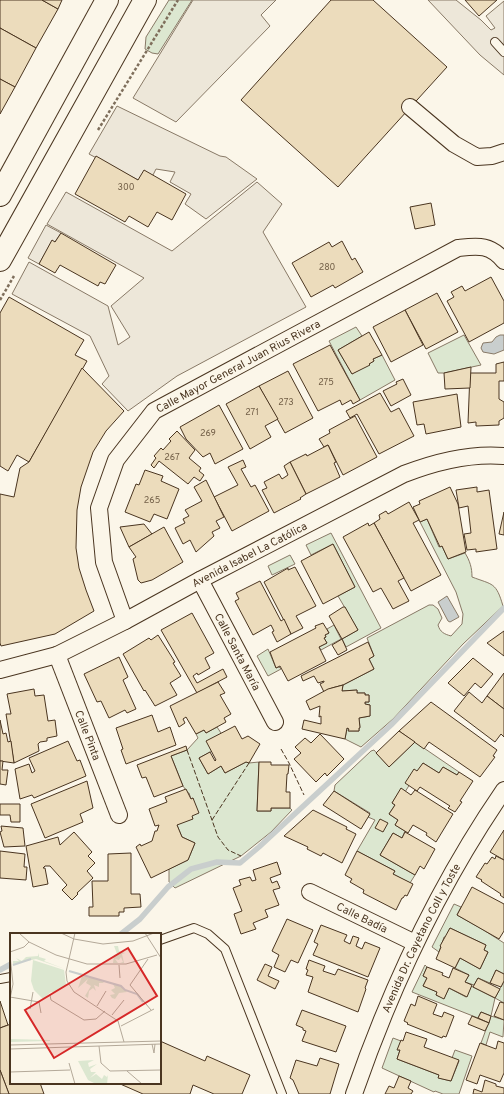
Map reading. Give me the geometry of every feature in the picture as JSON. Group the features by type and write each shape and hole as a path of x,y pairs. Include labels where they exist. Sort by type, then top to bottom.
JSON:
{"highway":[{"path":"0,195 107,0"},
{"path":"7,268 145,0"}],"street":[{"path":"410,107 454,144 477,156 492,156 504,152"},
{"name":"Calle Mayor General Juan Rius Rivera","path":"126,621 104,562 100,508 116,460 154,411 458,248 478,246 488,248 497,253 504,261"},
{"name":"Avenida Isabel La Católica","path":"0,670 57,655 126,621 200,580 404,474 431,465 467,457 490,455 504,456"},
{"name":"Calle Santa María","path":"200,580 275,722"},
{"name":"Calle Pinta","path":"57,655 119,815"},
{"name":"Avenida Dr. Cayetano Coll y Toste","path":"354,1094 369,1050 415,943 454,870 504,790"},
{"name":"Calle Badía","path":"310,892 415,943"}],"lane":[{"path":"495,42 504,52"},
{"path":"161,940 194,928 208,934 225,949 282,1094"},
{"path":"0,979 10,977"}],"path":[{"path":"97,132 178,0"},
{"path":"0,300 7,268"}],"green space":[{"path":"169,0 192,0 158,54 152,53 145,49 146,37"},
{"path":"356,327 362,336 338,350 352,374 374,361 373,359 382,355 395,380 360,400 329,341"},
{"path":"464,335 481,365 438,373 428,353"},
{"path":"427,519 439,547 442,546 448,559 465,553 472,571 472,577 489,583 496,588 503,606 463,644 393,719 361,747 345,739 347,728 349,731 359,731 359,718 370,716 370,705 365,704 365,702 369,702 369,695 365,695 365,693 357,693 357,690 342,691 343,685 374,669 369,659 374,656 367,638 429,605 433,605 438,609 442,618 438,625 444,633 451,636 462,624 463,614 456,592 420,522"},
{"path":"331,533 381,628 346,647 342,639 358,630 338,596 355,587 333,544 311,555 306,545"},
{"path":"290,555 295,564 272,575 268,566"},
{"path":"334,625 341,639 321,650 319,647 327,643 324,638 326,637 325,635 329,633 327,629"},
{"path":"268,649 276,668 279,667 281,669 268,676 257,656"},
{"path":"217,727 221,733 212,751 199,758 208,774 221,766 225,773 246,762 259,762 257,811 271,811 271,808 290,808 292,810 271,832 241,856 175,888 169,882 169,869 188,860 195,843 182,837 177,825 192,816 193,798 191,799 189,793 183,786 171,756 187,750 198,738 196,734 204,730 206,733"},
{"path":"415,742 459,772 457,775 443,767 439,773 423,763 405,792 401,789 392,803 395,805 389,814 398,820 395,825 405,831 402,838 393,833 380,855 415,875 410,883 393,874 395,871 357,851 375,820 368,817 370,813 334,791 335,785 371,751 374,750 389,767"},
{"path":"454,904 461,907 457,915 504,943 504,974 496,970 490,983 478,978 474,985 465,982 469,975 455,968 460,958 480,969 488,952 484,950 486,945 450,928 446,937 444,937 439,952 432,947"},
{"path":"425,965 427,967 423,976 427,978 423,986 437,992 436,995 444,998 449,988 466,997 471,986 495,998 491,1016 481,1012 478,1018 412,992"},
{"path":"504,981 504,1003 495,998"},
{"path":"491,1016 504,1020 503,1037 490,1032 486,1045 481,1043"},
{"path":"393,1038 401,1041 397,1059 439,1075 439,1078 451,1081 459,1061 452,1058 455,1050 472,1056 459,1094 443,1094 434,1092 382,1068"}],"shaded area":[{"path":"193,0 276,0 261,15 270,26 176,122 133,98"},
{"path":"428,0 456,0 491,30 495,28 486,16 504,1 504,75 480,55"},
{"path":"117,106 220,156 226,157 257,179 206,219 185,204 191,194 170,182 175,172 156,169 153,175 138,180 89,154"},
{"path":"257,182 282,204 263,232 306,307 177,376 128,411 102,384 109,376 90,336 12,294 29,262 108,306 118,345 130,337 111,306 144,278 47,224 66,192 172,251"},
{"path":"46,225 61,233 55,242 52,241 39,264 28,258"},
{"path":"500,335 504,335 504,350 494,354 483,352 481,348 483,343 492,342"},
{"path":"447,596 459,617 450,622 448,621 438,602"}],"building":[{"path":"0,0 42,0 58,9 36,48 0,28"},
{"path":"42,0 62,0 58,9"},
{"path":"331,0 373,0 447,67 338,187 241,100"},
{"path":"465,0 497,0 479,16"},
{"path":"0,28 36,48 15,87 0,79"},
{"path":"0,79 15,87 0,114"},
{"path":"96,156 138,180 144,170 186,194 172,220 157,212 148,227 129,216 125,222 75,194"},
{"path":"431,203 435,225 415,229 410,207"},
{"path":"61,233 116,265 105,284 100,282 98,286 60,265 55,273 39,264 52,240 55,242"},
{"path":"342,241 352,260 355,258 363,272 335,288 333,285 311,297 292,263 329,242 332,247"},
{"path":"491,277 504,301 504,323 469,342 447,301 454,297 451,292 462,286 465,291"},
{"path":"437,293 458,332 426,349 405,310"},
{"path":"9,297 84,340 75,355 87,361 29,462 17,455 8,471 0,466 0,313"},
{"path":"405,310 423,345 391,362 373,327"},
{"path":"369,332 382,355 373,359 374,361 369,364 370,365 352,374 338,350"},
{"path":"330,345 360,400 353,404 351,400 342,405 340,400 318,411 293,364"},
{"path":"504,362 504,381 499,381 499,399 504,402 504,418 499,421 499,425 476,426 476,422 468,423 470,373 496,373 496,364"},
{"path":"471,367 470,388 445,389 444,373"},
{"path":"82,368 124,411 106,431 93,452 81,487 77,510 76,548 79,568 94,611 55,634 1,646 0,494 14,497 20,468 29,462"},
{"path":"288,371 313,418 285,433 259,386"},
{"path":"403,379 411,395 391,406 383,391 397,384 396,382"},
{"path":"259,386 278,419 265,426 271,437 250,449 226,404"},
{"path":"380,393 391,412 399,408 414,436 379,454 357,414 350,418 346,411"},
{"path":"457,394 461,427 426,434 424,424 417,425 413,402"},
{"path":"219,405 243,449 215,464 210,453 203,457 186,439 180,427"},
{"path":"355,416 377,457 343,475 328,445 324,447 319,439 330,433 329,430"},
{"path":"177,431 195,450 189,458 201,468 199,471 204,475 200,481 194,477 188,484 159,461 154,468 151,465 156,458 154,456 161,448 163,450 171,441 169,439"},
{"path":"328,445 336,462 334,463 340,477 306,494 290,462 306,454 307,456"},
{"path":"243,460 246,467 241,469 251,487 255,485 269,511 232,531 214,497 238,485 228,467"},
{"path":"290,462 306,494 300,498 301,499 274,513 262,490 267,488 264,482 279,474 282,479 288,475 284,466"},
{"path":"145,470 163,476 161,481 179,489 167,519 154,514 150,522 125,512 136,484 139,485"},
{"path":"206,480 224,517 216,521 220,528 212,532 214,536 196,552 190,540 183,544 175,528 185,523 183,519 189,516 185,510 202,501 194,487"},
{"path":"450,487 458,504 466,552 448,559 442,546 440,547 427,519 420,522 413,507 420,504 419,501"},
{"path":"477,487 477,492 489,490 497,549 476,552 476,549 467,550 464,534 471,533 468,506 459,508 456,490"},
{"path":"409,502 419,520 413,523 441,575 411,591 374,523 380,519 379,515 386,511 388,514"},
{"path":"504,512 504,535 499,534"},
{"path":"368,523 369,526 374,523 404,578 398,581 409,601 393,609 381,588 373,592 343,537"},
{"path":"144,524 152,534 129,547 120,527"},
{"path":"164,527 183,562 152,580 141,583 138,580 133,559 136,557 129,547"},
{"path":"333,544 355,587 323,604 301,561"},
{"path":"295,567 316,606 296,616 303,628 291,634 264,582 288,568 288,570"},
{"path":"260,581 281,621 284,619 291,634 277,642 272,632 274,631 271,625 253,635 235,601 239,599 236,593"},
{"path":"345,607 358,630 342,639 329,616"},
{"path":"192,613 214,653 205,658 210,668 198,675 197,673 193,676 197,683 223,669 227,677 197,693 161,630"},
{"path":"323,623 329,633 325,635 326,637 324,638 327,643 319,647 326,661 288,681 280,666 276,668 270,652 316,628 315,626"},
{"path":"504,631 504,656 487,643"},
{"path":"158,635 175,662 173,663 181,676 170,683 177,695 155,706 145,690 144,691 123,654 149,638 151,640"},
{"path":"342,639 347,650 338,655 332,645"},
{"path":"368,642 374,656 369,659 374,669 343,685 324,692 320,684 324,681 318,683 314,676 303,681 301,676"},
{"path":"119,657 128,677 123,680 136,709 127,713 125,710 109,718 101,701 97,702 84,674"},
{"path":"473,658 493,674 481,688 475,683 464,696 448,683"},
{"path":"504,673 504,709 487,696"},
{"path":"218,682 225,693 220,695 231,714 224,718 226,722 206,733 204,730 196,734 186,717 183,719 185,723 179,727 170,706"},
{"path":"343,685 342,691 357,690 357,693 365,693 365,695 369,695 369,702 365,702 365,704 370,705 370,716 359,718 359,731 348,731 349,729 347,728 345,739 302,729 304,720 321,724 321,716 319,717 320,706 310,710 306,701 328,689"},
{"path":"34,689 35,696 44,695 48,721 55,720 57,736 47,738 47,741 40,742 38,744 39,751 14,763 6,714 11,714 7,694"},
{"path":"469,692 482,703 487,696 504,709 504,737 501,734 495,742 454,711"},
{"path":"431,702 497,750 493,756 495,757 480,777 429,742 424,749 399,731"},
{"path":"152,715 158,732 170,727 176,745 126,764 116,728"},
{"path":"0,720 3,734 6,733 8,742 11,741 14,763 0,761"},
{"path":"235,726 242,739 248,736 260,744 249,763 246,762 225,773 221,766 208,774 199,758 210,752 215,761 216,760 206,741"},
{"path":"399,731 415,742 389,767 376,753"},
{"path":"320,734 344,759 327,776 325,773 316,782 294,759 301,753 295,747 305,738 311,743"},
{"path":"68,741 77,761 80,760 86,776 34,798 32,795 20,799 15,769 29,764 32,773 35,771 29,758"},
{"path":"186,746 187,750 171,756 183,786 154,797 146,777 142,778 137,765"},
{"path":"0,761 3,761 2,770 8,770 6,785 0,784"},
{"path":"259,762 271,762 271,765 289,765 286,792 290,792 290,808 271,808 271,811 257,811"},
{"path":"423,763 439,773 443,767 457,775 459,772 473,781 455,812 448,808 450,806 420,787 417,791 405,783 414,769 417,771"},
{"path":"87,781 93,808 80,814 83,822 45,838 31,804"},
{"path":"401,788 411,795 415,790 453,814 436,842 426,835 427,833 413,825 408,833 395,825 398,820 389,814 395,805 392,803"},
{"path":"186,789 191,799 193,798 199,813 192,816 193,819 177,825 182,837 195,843 188,860 151,878 136,847 140,844 141,846 152,841 155,831 157,831 159,825 155,826 149,809 167,802 165,797"},
{"path":"334,791 370,814 361,829 323,805"},
{"path":"0,804 20,804 20,822 11,822 10,815 0,815"},
{"path":"313,810 347,827 346,829 356,834 342,863 323,853 321,856 307,849 308,847 284,836"},
{"path":"380,819 388,823 383,832 375,828"},
{"path":"1,826 23,828 25,846 4,847 0,832 2,831"},
{"path":"504,830 504,860 490,852"},
{"path":"74,832 92,852 88,856 95,863 87,871 93,878 77,893 78,894 72,900 62,890 67,885 50,866 45,866 43,868 45,868 48,884 33,887 26,846 58,837 60,845"},
{"path":"405,832 435,849 424,869 420,866 415,875 380,855 393,833 402,838"},
{"path":"0,851 25,854 24,867 27,867 26,880 0,878"},
{"path":"357,851 395,871 393,874 413,884 407,896 405,895 402,898 396,910 363,893 364,890 350,882 352,879 345,875"},
{"path":"131,853 131,894 140,894 141,907 124,908 124,912 119,912 119,916 89,916 89,907 93,907 92,881 108,881 108,854"},
{"path":"496,856 504,860 504,898 500,895 501,894 476,877 485,863 487,864 492,857 495,859"},
{"path":"277,862 281,874 270,878 272,883 277,881 280,888 273,890 279,905 265,910 268,917 253,923 256,929 241,934 234,914 242,911 233,888 241,885 239,880 250,877 252,881 256,880 253,870"},
{"path":"472,887 504,904 504,931 499,939 457,915"},
{"path":"287,919 313,930 298,963 291,960 285,972 274,967 279,955 272,951"},
{"path":"321,925 347,935 344,941 350,944 353,936 359,938 356,946 362,949 365,942 380,948 368,977 313,955 318,944 314,942"},
{"path":"450,928 486,945 484,950 488,952 480,969 460,958 455,968 436,959 441,947 440,946"},
{"path":"309,960 325,966 323,971 335,975 338,969 368,980 358,1012 308,992 313,977 306,975"},
{"path":"265,964 272,967 268,976 279,981 275,989 257,980"},
{"path":"427,967 443,973 442,975 449,978 453,968 469,975 465,982 472,985 467,997 449,988 444,999 436,995 437,992 423,986 427,978 423,976"},
{"path":"496,970 504,974 504,981 501,987 490,983"},
{"path":"478,978 500,989 495,998 473,987"},
{"path":"418,996 437,1004 433,1014 442,1017 444,1012 454,1016 446,1037 443,1036 442,1038 407,1024 408,1023 404,1021 411,1004 415,1006"},
{"path":"0,1001 8,1025 0,1028"},
{"path":"500,1002 504,1003 504,1020 494,1016"},
{"path":"302,1010 346,1026 336,1052 302,1041 306,1031 296,1025"},
{"path":"481,1012 491,1016 489,1023 478,1018"},
{"path":"472,1016 489,1023 485,1031 468,1024"},
{"path":"10,1024 10,1084 40,1084 44,1094 9,1094 0,1070 0,1028"},
{"path":"406,1032 427,1039 424,1047 459,1060 451,1081 438,1078 439,1075 397,1059 400,1050 397,1050 401,1040 403,1041"},
{"path":"161,1041 205,1061 207,1056 250,1075 242,1094 214,1094 193,1085 190,1094 143,1094 120,1084 161,1084"},
{"path":"498,1041 504,1043 504,1073 500,1082 480,1075 477,1084 466,1080 480,1043 496,1049"},
{"path":"320,1058 339,1064 330,1094 299,1094 293,1080 290,1078 296,1060 317,1066"},
{"path":"0,1070 9,1094 0,1094"},
{"path":"399,1076 411,1081 408,1088 413,1091 411,1094 385,1094 389,1086 394,1088"},
{"path":"485,1080 496,1084 496,1086 504,1088 504,1094 473,1094 474,1089 482,1092"}],"waterway":[{"path":"122,933 140,919 168,887 191,869 217,862 240,863 259,847 391,725 504,608"},
{"path":"0,970 10,965"}],"fence":[{"path":"281,749 304,795"},
{"path":"187,750 218,837 228,850 241,856"},
{"path":"212,820 249,763"}]}
